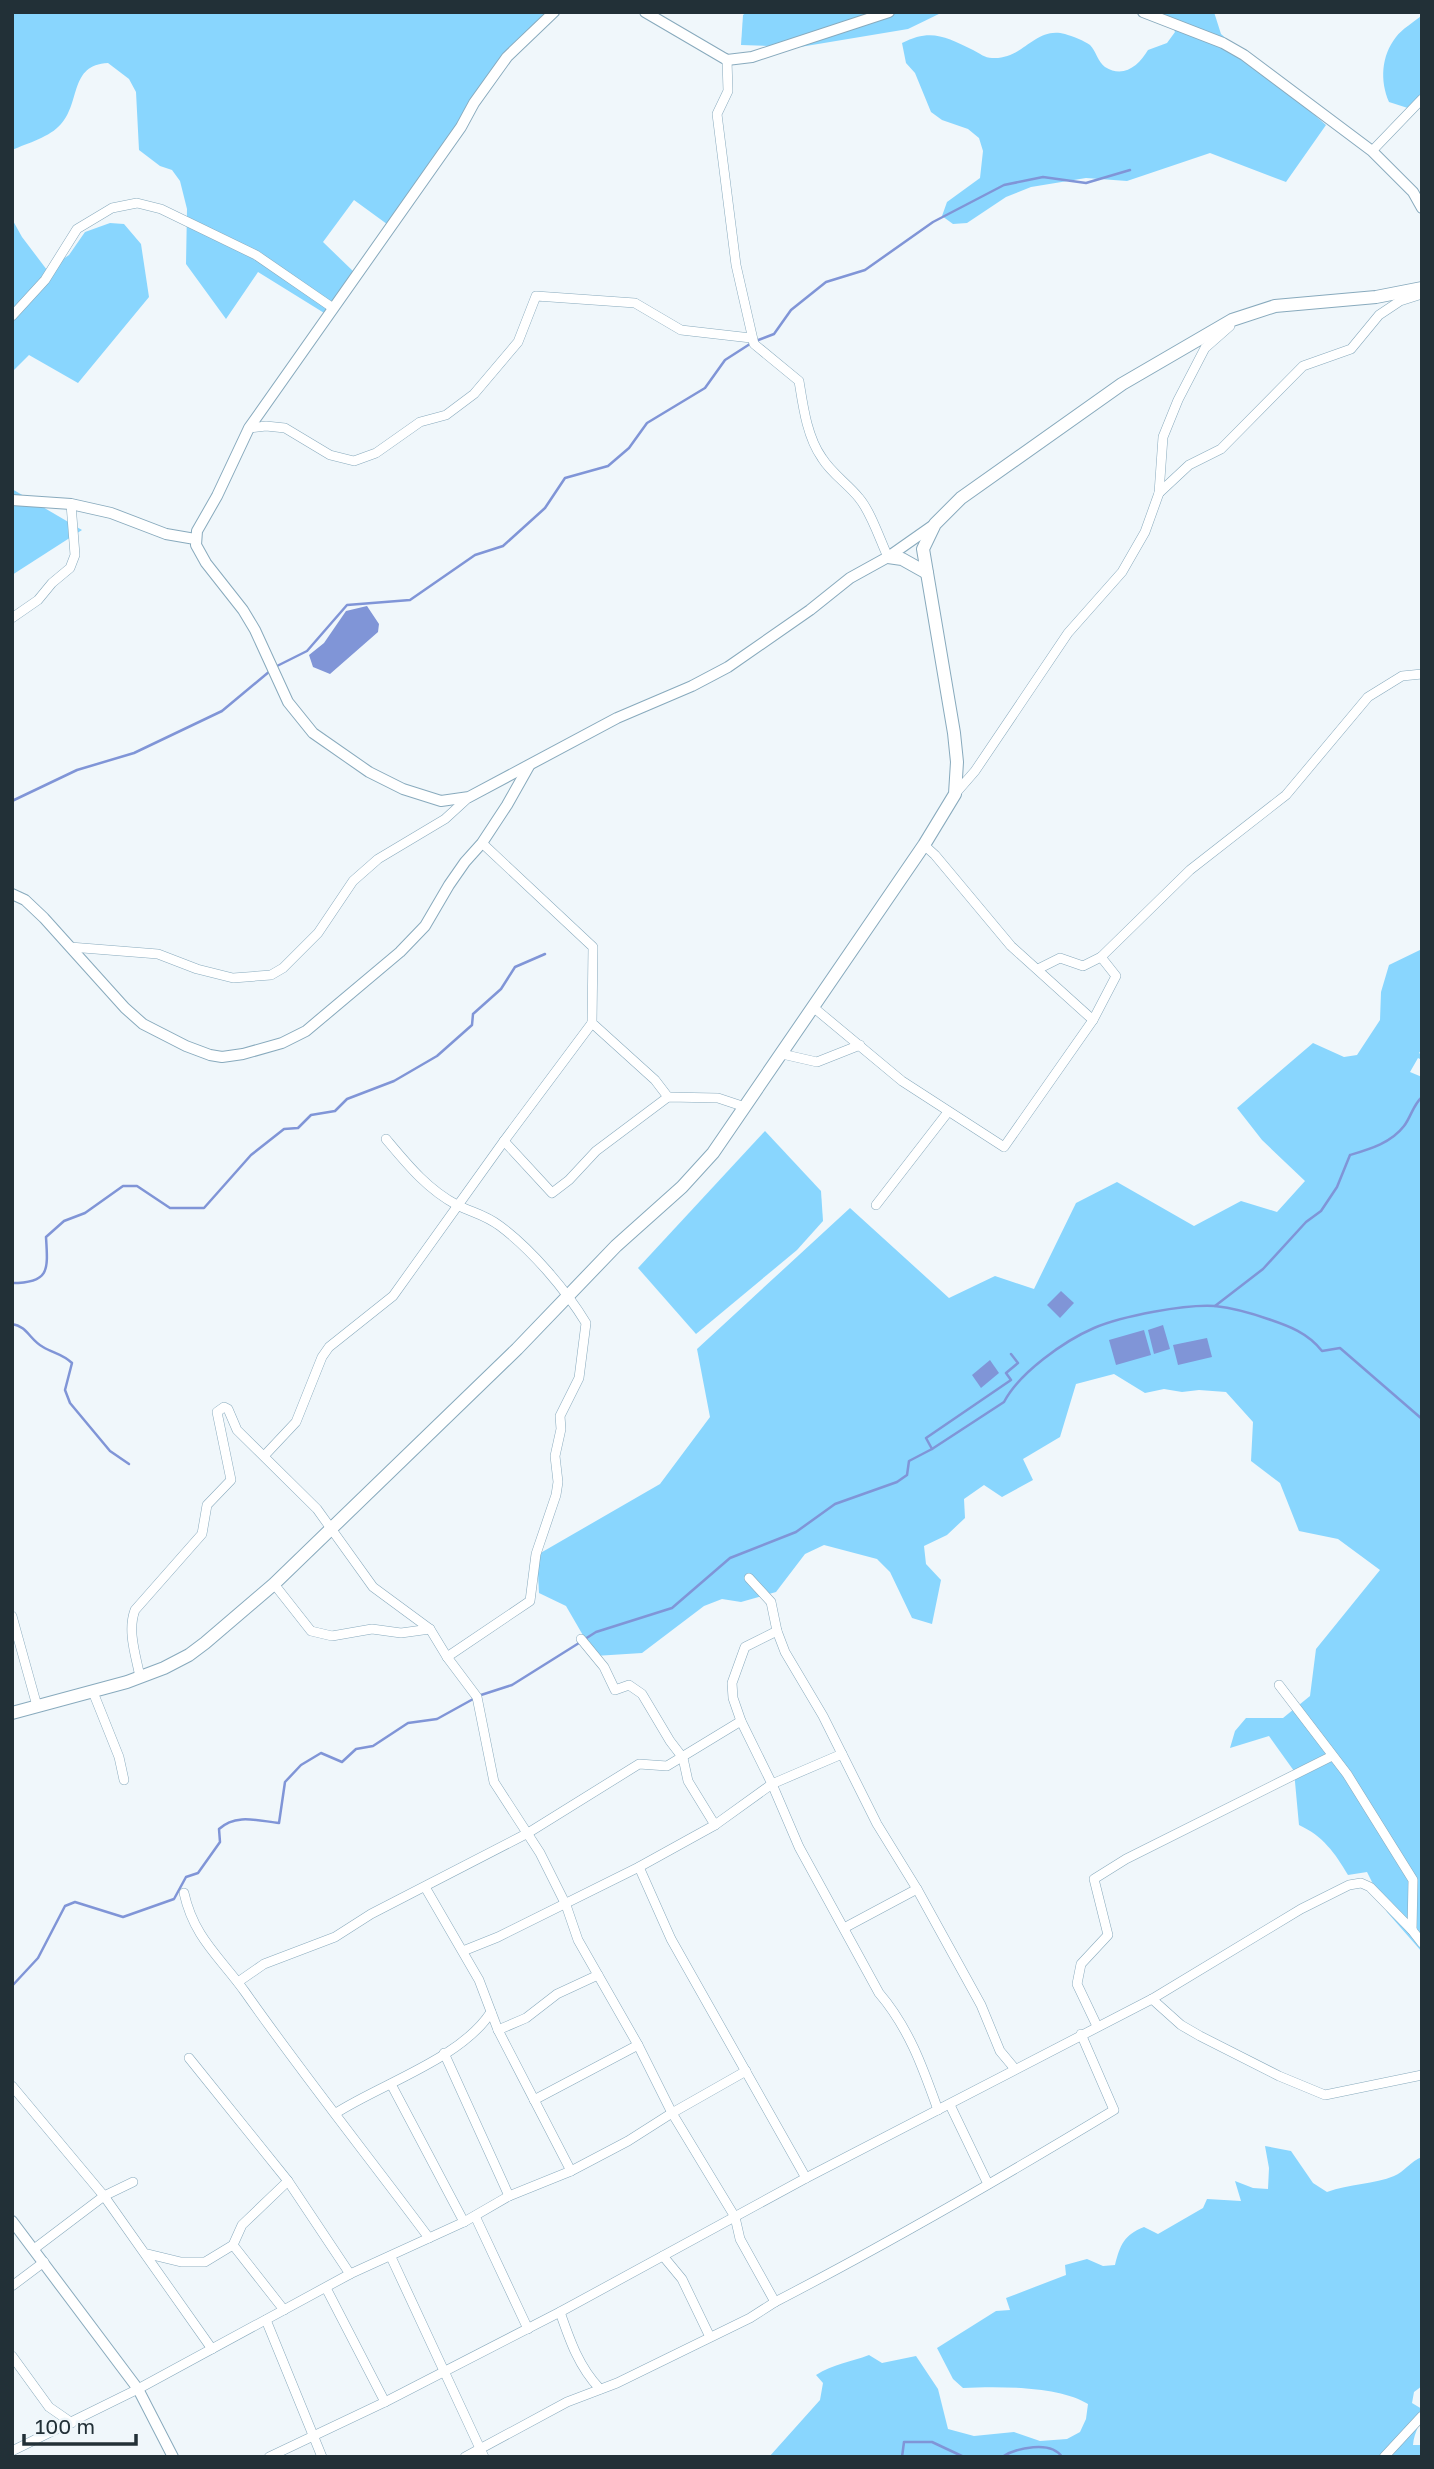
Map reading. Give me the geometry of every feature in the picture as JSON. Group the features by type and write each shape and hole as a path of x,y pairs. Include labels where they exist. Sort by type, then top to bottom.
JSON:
{"main road":[{"path":"12,1713 93,1692 164,1668 189,1655 227,1626 517,1349 616,1247 682,1187 713,1153 924,845 955,794 957,762 954,733 923,549 935,524 961,498 1111,392 1241,316 1275,306 1376,297 1422,288"},
{"path":"888,557 902,559 927,573"}],"street":[{"path":"468,797 441,801 403,789 369,772 313,733 288,702 255,630 243,610 206,563 195,539 249,428 461,127 474,103 507,57 554,12"},
{"path":"645,12 727,60 752,57 889,12"},
{"path":"1143,12 1223,43 1244,55 1372,151 1413,192 1422,208"},
{"path":"727,60 728,91 717,114 736,265 746,302 751,338 754,344 799,381 814,444 837,477 860,499 888,557"},
{"path":"1372,151 1422,99"},
{"path":"12,316 45,280 77,229 113,208 137,203 161,209 256,255 333,308"},
{"path":"1159,493 1189,465 1221,449 1303,366 1350,349 1379,314 1401,301 1422,294"},
{"path":"249,428 285,428 330,455 354,461 376,453 420,422 446,415 474,394 518,342 536,296 635,303 681,330 751,338"},
{"path":"955,794 975,771 1068,633 1122,572 1145,532 1159,493 1163,437 1178,400 1205,348 1241,316"},
{"path":"12,500 71,504 111,513 166,534 195,539"},
{"path":"12,618 38,600 69,568 75,555 71,504"},
{"path":"70,947 158,954 197,969 233,978 271,975 283,968 318,933 353,881 378,859 445,819 468,797 617,718 692,686 728,667 810,610 850,578 888,557 935,524"},
{"path":"1038,969 1060,958 1083,966 1101,957 1190,870 1286,795 1368,697 1402,676 1422,674"},
{"path":"12,894 25,900 143,1024 210,1055 222,1057 243,1054 282,1043 306,1031 387,964 425,926 465,862 482,844 524,779 529,766"},
{"path":"265,1455 296,1422 322,1357 329,1347 393,1296 592,1023 593,947 482,844"},
{"path":"924,845 1011,946 1093,1020"},
{"path":"813,1007 902,1081 1004,1147 1093,1020 1116,976 1101,957"},
{"path":"592,1023 655,1080 668,1097"},
{"path":"782,1054 817,1062 860,1045"},
{"path":"504,1141 552,1193 596,1152 668,1097 719,1098 745,1107"},
{"path":"876,1205 948,1112"},
{"path":"386,1139 424,1183 458,1205 484,1214 504,1229 569,1296 586,1323 579,1378 560,1416 561,1429 555,1456 558,1482 556,1495 536,1554 530,1601 447,1657"},
{"path":"140,1677 132,1636 135,1610 202,1534 208,1505 231,1480 217,1412 224,1407 228,1409 237,1430 317,1509 373,1587 430,1629 477,1697 494,1782 528,1833 566,1905 578,1940 638,2045 672,2113 735,2217 740,2239 775,2302"},
{"path":"749,1578 771,1602 785,1652 842,1754 877,1824 982,2005 1000,2051 1015,2069"},
{"path":"274,1584 311,1631 332,1636 372,1629 401,1633 430,1629"},
{"path":"12,1616 37,1706"},
{"path":"777,1631 745,1647 732,1683 733,1698 799,1847 879,1993 892,2008 913,2043 939,2110"},
{"path":"581,1639 604,1667 615,1690 629,1685 642,1693 683,1758 688,1781 715,1825"},
{"path":"1279,1685 1347,1774 1413,1880 1412,1930"},
{"path":"93,1692 124,1780"},
{"path":"237,1982 264,1965 335,1937 371,1914 528,1833 639,1764 667,1766 741,1721"},
{"path":"463,1951 566,1905 715,1825 772,1784 842,1754"},
{"path":"1097,2026 1077,1984 1081,1964 1108,1935 1094,1878 1126,1859 1332,1756"},
{"path":"639,1867 671,1939 806,2178"},
{"path":"269,2457 528,2329 806,2178 1152,1999 1301,1909 1349,1885 1360,1883 1370,1887 1422,1943"},
{"path":"425,1888 479,1980 498,2030 571,2171"},
{"path":"845,1928 917,1889"},
{"path":"184,1893 197,1931 429,2238"},
{"path":"498,2030 526,2018 557,1994 598,1975"},
{"path":"1152,1999 1181,2025 1200,2036 1279,2077 1325,2095 1422,2075"},
{"path":"336,2113 466,2040 491,2012"},
{"path":"465,2457 482,2453 567,2402 617,2383 750,2318 1114,2110 1081,2034"},
{"path":"534,2100 638,2045"},
{"path":"444,2053 509,2196"},
{"path":"189,2058 288,2180 350,2274"},
{"path":"12,2451 138,2389 350,2274 464,2222 509,2196 571,2171 628,2141 746,2071"},
{"path":"391,2084 464,2222"},
{"path":"12,2086 104,2196 212,2349"},
{"path":"950,2105 988,2184"},
{"path":"147,2254 181,2262 205,2262 233,2245 242,2225 288,2180"},
{"path":"34,2249 104,2196 133,2182"},
{"path":"475,2216 528,2329"},
{"path":"12,2221 138,2389 173,2457"},
{"path":"233,2245 284,2310"},
{"path":"663,2256 682,2280 710,2337"},
{"path":"391,2257 482,2453"},
{"path":"12,2286 44,2262"},
{"path":"326,2288 385,2402"},
{"path":"560,2312 586,2375 600,2389"},
{"path":"267,2320 322,2457"},
{"path":"12,2356 49,2406 72,2423"},
{"path":"1384,2457 1422,2416"}],"shaded area":[{"path":"12,12 551,12 489,87 391,227 354,200 323,242 356,274 329,316 258,272 226,319 186,264 187,209 180,181 172,170 160,166 139,150 136,92 129,79 108,63 87,70 81,77 61,124 45,136 12,150"},
{"path":"747,12 943,12 908,29 800,47 741,45 743,15"},
{"path":"1162,12 1214,12 1221,34 1326,125 1286,182 1210,153 1127,181 1086,178 1031,187 1006,197 967,223 953,224 942,216 947,202 980,178 983,151 979,138 968,129 942,120 931,112 915,73 906,63 902,43 922,36 938,36 992,58 1013,54 1045,35 1065,34 1090,45 1105,67 1118,72 1130,69 1148,50 1167,43 1175,32 1170,19"},
{"path":"1422,15 1422,107 1414,110 1389,102 1383,77 1391,44 1405,28"},
{"path":"12,219 47,270 69,255 85,232 110,223 124,224 141,244 149,297 78,383 29,355 12,372"},
{"path":"12,489 82,530 12,575"},
{"path":"367,606 379,624 378,632 330,674 313,667 309,655 324,643 346,611"},
{"path":"1422,949 1422,1049 1419,1053 1422,1060 1418,1058 1410,1072 1422,1077 1422,1952 1387,1912 1367,1872 1348,1875 1328,1846 1299,1825 1294,1771 1269,1736 1230,1748 1235,1731 1246,1718 1283,1718 1310,1696 1316,1649 1380,1570 1338,1539 1299,1531 1280,1483 1251,1461 1253,1422 1226,1392 1182,1392 1164,1389 1145,1393 1114,1374 1076,1384 1060,1437 1023,1459 1033,1480 1002,1497 984,1485 964,1499 965,1518 947,1535 924,1546 926,1564 941,1580 932,1624 912,1618 890,1572 877,1559 824,1545 805,1554 776,1592 741,1602 722,1599 704,1606 642,1653 595,1656 566,1606 539,1593 537,1555 660,1484 710,1417 697,1349 850,1208 949,1298 995,1276 1034,1289 1076,1203 1117,1182 1194,1226 1241,1201 1277,1212 1305,1181 1262,1140 1237,1108 1313,1043 1344,1057 1357,1055 1380,1020 1381,992 1389,965"},
{"path":"765,1131 821,1191 823,1221 797,1250 696,1334 638,1268"},
{"path":"1061,1291 1074,1303 1060,1318 1047,1305"},
{"path":"1163,1325 1170,1349 1154,1354 1148,1330"},
{"path":"1144,1330 1151,1355 1116,1365 1109,1340"},
{"path":"1207,1338 1212,1357 1178,1365 1173,1345"},
{"path":"990,1360 999,1373 981,1388 972,1375"},
{"path":"1265,2146 1291,2151 1313,2183 1327,2192 1394,2176 1422,2157 1422,2386 1414,2392 1412,2403 1422,2409 1413,2445 1422,2445 1422,2457 769,2457 820,2400 823,2383 816,2375 869,2355 882,2363 916,2356 938,2389 948,2429 974,2436 1014,2432 1040,2441 1067,2439 1080,2432 1086,2419 1088,2404 1045,2390 1010,2387 963,2388 953,2379 937,2348 996,2311 1010,2310 1006,2298 1066,2275 1065,2265 1087,2259 1103,2266 1115,2265 1124,2242 1137,2230 1144,2227 1158,2234 1203,2208 1207,2199 1241,2201 1235,2181 1253,2188 1268,2189 1269,2168"}],"waterway":[{"path":"275,667 307,651 347,605 410,600 475,555 503,546 545,508 565,478 608,466 629,448 647,423 705,388 725,360 753,342 774,334 791,310 826,282 865,270 933,222 1004,185 1043,177 1086,183 1130,170"},
{"path":"12,801 77,770 134,753 222,711 270,671"},
{"path":"12,1283 40,1277 46,1266 46,1237 64,1221 85,1213 123,1186 137,1186 170,1208 204,1208 251,1155 284,1129 298,1128 311,1115 335,1111 347,1099 394,1081 437,1056 472,1025 473,1014 501,989 515,967 545,954"},
{"path":"1215,1306 1263,1269 1306,1222 1321,1211 1337,1187 1350,1155 1393,1137 1404,1126 1422,1097"},
{"path":"585,1639 596,1632 672,1608 730,1558 796,1532 835,1504 897,1482 907,1475 909,1461 1004,1402 1020,1380 1056,1349 1094,1328 1120,1319 1202,1306 1228,1308 1262,1317 1298,1331 1311,1339 1322,1351 1340,1348 1422,1419"},
{"path":"12,1324 21,1327 43,1347 72,1363 65,1390 70,1403 110,1451 129,1464"},
{"path":"932,1449 926,1438 1011,1380 1006,1373 1018,1363 1011,1354"},
{"path":"481,1695 512,1685 579,1643"},
{"path":"12,1986 38,1958 65,1906 75,1902 123,1917 174,1899 186,1877 198,1873 220,1842 219,1829 233,1821 248,1819 279,1823 285,1782 301,1765 321,1753 342,1762 356,1749 373,1746 408,1723 437,1719 475,1698"},
{"path":"902,2457 904,2442 932,2442 964,2457"},
{"path":"1002,2457 1033,2447 1050,2449 1062,2457"}]}
